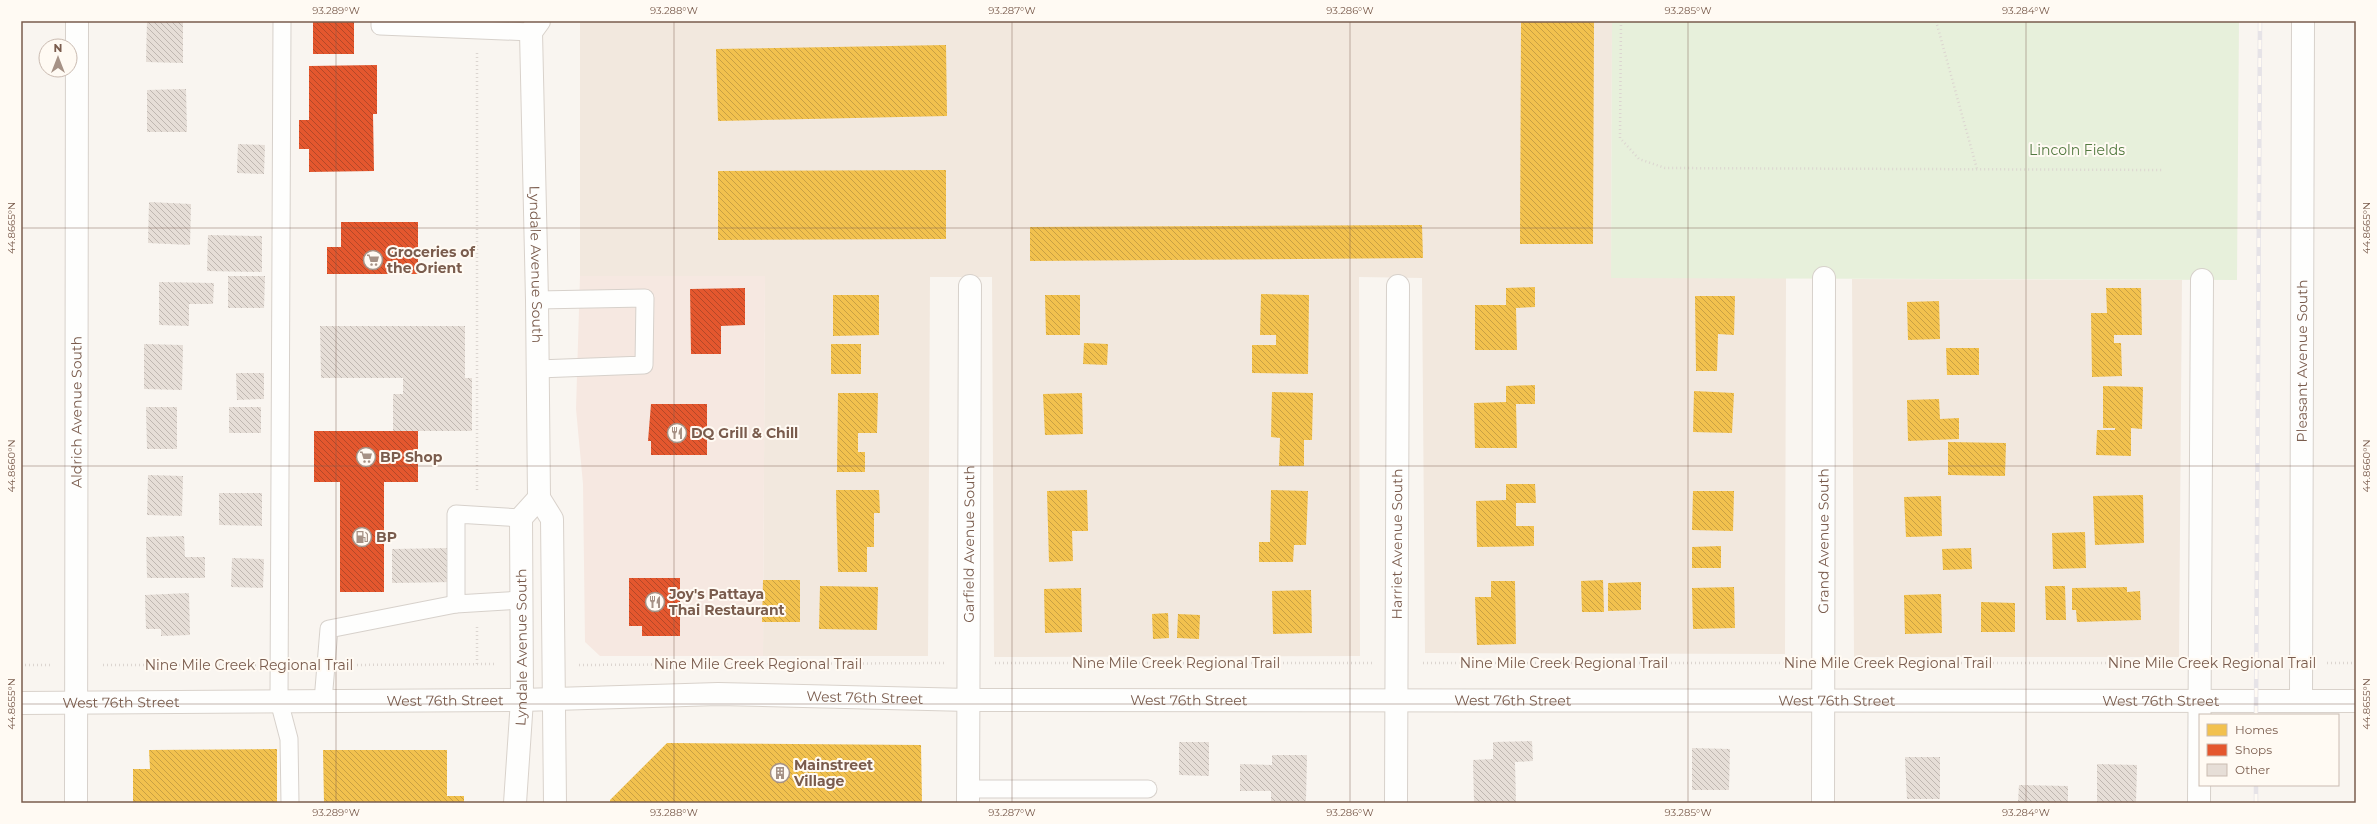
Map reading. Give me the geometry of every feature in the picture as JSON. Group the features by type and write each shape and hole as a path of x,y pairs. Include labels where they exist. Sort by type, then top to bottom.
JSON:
{"street":[{"name":"Aldrich Avenue South","path":"76,803 77,21"},
{"name":"Pleasant Avenue South","path":"2301,701 2303,21"},
{"name":"Lyndale Avenue South","path":"531,25 537,300 539,498"},
{"name":"Grand Avenue South","path":"1823,803 1824,278"},
{"path":"2200,714 2202,280"},
{"name":"Garfield Avenue South","path":"968,796 970,286"},
{"name":"Harriet Avenue South","path":"1396,803 1398,286"},
{"path":"521,518 539,498 552,519 555,803"},
{"name":"Lyndale Avenue South","path":"515,803 522,700 521,518"},
{"name":"West 76th Street","path":"21,703 522,700 718,694 969,700 2356,701"},
{"path":"2199,786 2199,803"}],"lane":[{"path":"282,21 279,701 289,739 290,803"},
{"path":"380,21 380,26 477,30 531,25"},
{"path":"537,300 645,298 644,366 538,369"},
{"path":"456,604 456,514 521,518"},
{"path":"323,701 329,629 456,604 522,600"},
{"path":"968,796 1148,789"}],"path":[{"path":"1621,21 1620,138 1638,159 1665,168 2163,170"},
{"path":"1936,21 1977,169"},
{"path":"477,30 477,516"},
{"name":"Nine Mile Creek Regional Trail","path":"326,666 477,664 477,603"},
{"name":"Nine Mile Creek Regional Trail","path":"580,664 937,663"},
{"name":"Nine Mile Creek Regional Trail","path":"988,663 1363,663"},
{"name":"Nine Mile Creek Regional Trail","path":"1420,663 2356,663"},
{"name":"Nine Mile Creek Regional Trail","path":"21,666 279,666"}],"shaded area":[{"path":"580,21 1612,21 1611,277 1786,278 1785,654 1425,653 1422,278 1359,277 1360,656 994,657 992,277 930,277 928,656 763,656 765,276 580,276"},
{"path":"580,276 765,276 763,656 600,656 585,642 583,484 576,409"},
{"path":"1852,279 2182,280 2179,657 1854,657"}],"green space":[{"name":"Lincoln Fields","path":"1612,21 2239,21 2237,280 1611,278"}],"building: Homes":[{"path":"1521,21 1594,21 1593,244 1520,244"},
{"path":"946,45 947,116 718,121 716,49"},
{"path":"946,170 946,239 718,240 718,171"},
{"path":"1422,225 1423,258 1030,261 1030,227"},
{"path":"1535,287 1535,307 1516,308 1517,350 1475,350 1475,305 1506,305 1506,288"},
{"path":"2106,288 2141,288 2142,335 2114,335 2114,343 2121,343 2122,376 2092,377 2091,313 2107,313"},
{"path":"1261,294 1309,295 1308,374 1252,373 1252,345 1276,345 1276,335 1260,335"},
{"path":"833,295 879,295 879,335 833,336"},
{"path":"1045,295 1080,295 1080,335 1046,335"},
{"path":"1695,296 1735,296 1734,335 1718,334 1717,371 1696,371"},
{"path":"1939,301 1940,339 1908,340 1907,302"},
{"path":"1084,343 1108,344 1107,365 1083,364"},
{"path":"831,344 861,344 861,374 831,374"},
{"path":"1946,348 1979,348 1979,375 1947,375"},
{"path":"1535,385 1535,404 1516,404 1517,448 1475,448 1474,403 1506,402 1506,386"},
{"path":"2103,386 2143,387 2142,429 2131,428 2131,456 2096,455 2097,430 2115,430 2115,428 2103,428"},
{"path":"1694,391 1734,393 1732,433 1693,432"},
{"path":"1272,392 1313,393 1312,440 1304,440 1304,466 1279,466 1280,438 1271,437"},
{"path":"838,393 878,393 877,433 858,433 858,452 865,452 865,472 837,472"},
{"path":"1082,393 1083,434 1045,435 1043,394"},
{"path":"1939,399 1940,419 1959,418 1959,439 1908,441 1907,400"},
{"path":"1948,442 2006,443 2005,476 1948,475"},
{"path":"1506,484 1535,484 1536,503 1516,503 1516,526 1534,526 1534,546 1477,547 1476,501 1506,500"},
{"path":"836,490 879,490 880,513 874,513 874,547 867,547 867,572 838,572"},
{"path":"1087,490 1088,531 1072,531 1073,561 1049,562 1047,491"},
{"path":"1271,490 1308,491 1306,545 1294,545 1293,562 1259,562 1259,542 1270,542"},
{"path":"1693,491 1734,491 1733,531 1692,530"},
{"path":"2143,495 2144,543 2095,545 2093,496"},
{"path":"1941,496 1942,536 1906,537 1904,497"},
{"path":"2085,532 2086,568 2053,569 2052,533"},
{"path":"1721,546 1721,568 1692,568 1692,547"},
{"path":"1971,548 1972,569 1943,570 1942,549"},
{"path":"763,580 800,580 800,622 762,622"},
{"path":"1603,580 1604,612 1582,612 1581,581"},
{"path":"1491,581 1515,581 1516,644 1477,645 1475,597 1491,597"},
{"path":"1641,582 1641,610 1608,611 1608,583"},
{"path":"820,586 878,587 877,630 819,629"},
{"path":"2045,586 2065,586 2066,620 2046,620"},
{"path":"1734,587 1735,628 1693,629 1692,588"},
{"path":"2127,587 2127,592 2140,591 2141,620 2077,622 2076,610 2072,610 2072,588"},
{"path":"1081,588 1082,632 1045,633 1044,589"},
{"path":"1311,590 1312,633 1273,634 1272,591"},
{"path":"1941,594 1942,633 1905,634 1904,595"},
{"path":"1981,602 2015,603 2015,632 1981,632"},
{"path":"1168,613 1169,638 1153,639 1152,614"},
{"path":"1178,614 1200,615 1199,639 1177,638"},
{"name":"Mainstreet Village","path":"667,743 921,745 922,803 610,803 610,800"},
{"path":"277,749 277,803 133,803 133,769 150,769 149,750"},
{"path":"323,750 447,750 447,796 464,796 464,803 324,803"}],"building: Shops":[{"path":"313,21 354,21 354,54 313,54"},
{"path":"377,65 377,114 373,114 374,171 309,172 309,149 299,149 299,120 309,120 309,66"},
{"name":"Groceries of the Orient","path":"341,222 418,222 418,274 327,274 327,247 341,247"},
{"path":"745,288 745,325 721,326 721,354 691,354 690,289"},
{"name":"DQ Grill & Chill","path":"651,404 707,404 707,455 651,455 651,441 648,441"},
{"path":"314,431 418,431 418,482 384,482 384,592 340,592 340,482 314,482"},
{"name":"Joy's Pattaya Thai Restaurant","path":"629,578 680,578 680,636 642,636 642,626 629,626"}],"building: Other":[{"path":"147,21 183,21 183,63 146,62"},
{"path":"186,89 187,132 147,132 147,90"},
{"path":"238,144 265,145 264,174 237,173"},
{"path":"149,202 191,204 190,245 148,243"},
{"path":"208,235 262,236 262,272 207,271"},
{"path":"228,276 265,276 264,308 228,308"},
{"path":"159,282 214,283 213,304 189,304 189,326 159,325"},
{"path":"320,326 465,326 465,378 472,378 472,431 393,431 393,394 403,394 403,378 321,378"},
{"path":"144,344 183,345 182,390 144,389"},
{"path":"236,373 264,373 264,399 237,400"},
{"path":"146,407 177,407 177,449 147,449"},
{"path":"229,407 261,407 261,433 229,433"},
{"path":"148,475 183,476 182,516 147,515"},
{"path":"219,493 262,493 262,526 219,525"},
{"path":"184,536 185,557 205,557 205,578 147,578 146,537"},
{"path":"453,548 453,582 392,583 392,549"},
{"path":"232,558 264,559 263,588 231,587"},
{"path":"189,593 190,635 161,636 161,629 146,629 145,595"},
{"path":"1532,741 1533,761 1515,762 1516,803 1474,803 1473,760 1493,759 1493,742"},
{"path":"1179,742 1209,742 1209,776 1179,775"},
{"path":"1692,748 1730,749 1729,790 1692,790"},
{"path":"1272,755 1307,755 1306,801 1271,801 1271,791 1240,791 1240,764 1272,765"},
{"path":"1905,757 1940,757 1940,799 1907,799"},
{"path":"2097,764 2137,765 2136,803 2097,803"},
{"path":"2019,785 2068,786 2068,803 2018,803"}],"railway":[{"path":"2256,714 2260,21"},
{"path":"2256,786 2256,803"}],"place":[{"name":"Groceries of the Orient","path":"373,260"},
{"name":"DQ Grill & Chill","path":"677,433"},
{"name":"BP Shop","path":"366,457"},
{"name":"BP","path":"362,537"},
{"name":"Joy's Pattaya Thai Restaurant","path":"655,602"},
{"name":"Mainstreet Village","path":"780,773"}]}
